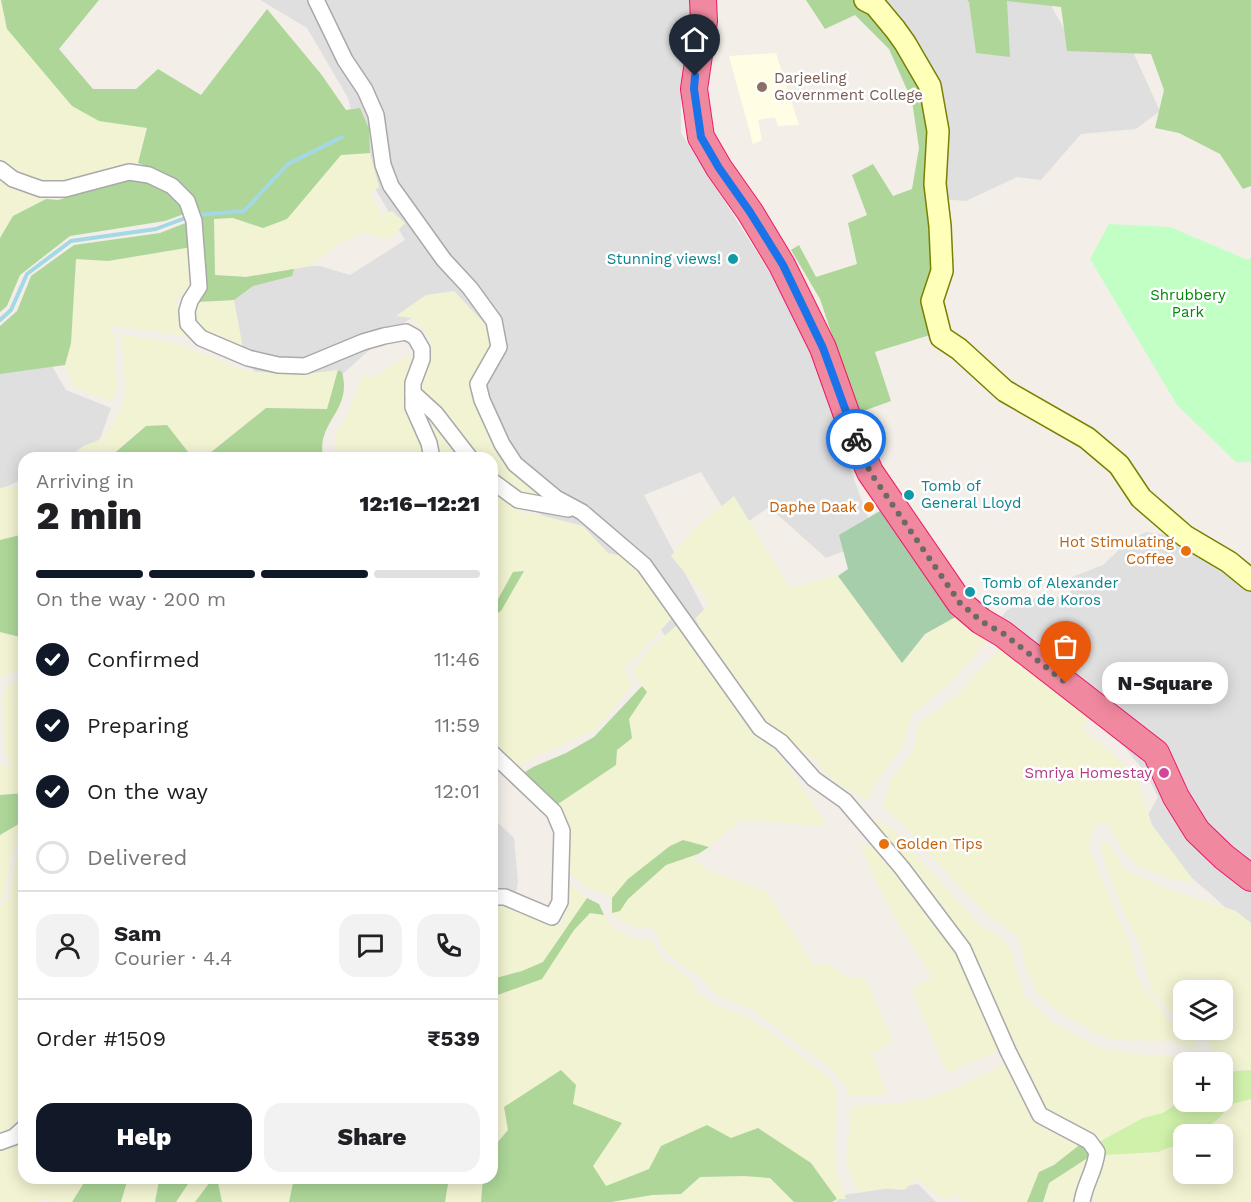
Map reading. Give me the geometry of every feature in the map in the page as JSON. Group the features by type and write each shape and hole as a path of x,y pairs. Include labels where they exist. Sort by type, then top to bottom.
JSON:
{"highway":[{"path":"703,0 704,21 694,89 701,137 783,265 823,348 854,435 870,472 960,603 981,621 1004,634 1156,753 1176,798 1197,831 1224,857 1251,878"}],"main road":[{"path":"866,0 875,5 906,43 930,86 938,131 935,184 942,271 932,301 941,337 959,349 1005,391 1088,438 1119,465 1141,498 1185,536 1229,562 1251,579"}],"street":[{"path":"316,0 345,60 365,90 376,115 383,165 391,186 444,260 470,288 494,321 499,347 478,384 482,400 502,444 515,464 556,498 582,512 644,564 760,728 781,742 814,779 845,801 902,868 963,949 1008,1051 1040,1115 1089,1142 1096,1152 1095,1167 1084,1187 1082,1202"},
{"path":"0,169 13,179 41,189 65,189 129,172 149,176 172,186 187,201 194,221 199,286 187,311 188,324 201,338 248,358 278,365 305,366 363,342 406,332 415,337 422,349 422,359 413,384 413,407 431,452"},
{"path":"413,393 436,414 465,452"},
{"path":"498,485 518,500 582,512"},
{"path":"498,759 554,812 562,831 560,902 552,917 505,897 498,897"},
{"path":"0,1142 18,1133"}],"shaded area":[{"path":"0,0 7,29 99,121 147,127 138,163 64,183 42,182 20,176 0,159"},
{"path":"260,0 691,0 691,38 681,91 681,133 774,279 814,351 843,449 876,539 826,558 769,507 736,530 701,472 644,495 708,617 671,645 622,570 565,529 506,494 498,473 498,452 490,452 441,298 386,335 336,380 268,384 216,335 211,281 254,267 320,266 350,275 405,240 365,171 348,98 307,28"},
{"path":"856,0 1048,0 1073,45 1129,43 1160,111 1136,129 1081,134 1041,180 1017,177 966,201 924,198 921,84"},
{"name":"Darjeeling Government College","path":"776,53 799,125 778,126 775,117 758,120 762,140 753,144 729,56"},
{"path":"370,153 379,187 370,194 381,215 392,211 405,223 390,239 361,233 337,245 311,266 246,277 215,275 214,219 233,218 262,228 341,155"},
{"path":"0,178 46,199 13,216 0,238"},
{"path":"192,247 195,270 188,287 176,300 179,322 188,337 111,325 115,341 117,387 112,402 75,387 65,365 71,343 76,259 108,261"},
{"path":"454,291 488,327 492,350 476,373 498,449 516,476 546,499 526,497 508,490 498,479 498,452 475,452 446,414 419,387 433,351 430,341 413,318 396,316 426,295"},
{"path":"234,300 243,348 213,336 196,324 193,311 197,302"},
{"path":"121,334 178,344 245,371 307,374 338,370 327,409 266,408 211,452 188,452 167,425 146,426 116,452 81,452 78,450 101,440 118,416 126,392"},
{"path":"413,355 405,378 407,397 423,452 335,452 335,433 346,419 363,375 378,375 396,362"},
{"path":"46,356 66,390 111,408 100,439 75,452 18,452 18,482 0,489 0,368"},
{"path":"422,410 455,452 436,452"},
{"path":"18,485 18,536 0,540 0,488"},
{"path":"498,495 523,513 583,526 608,553 627,557 651,583 674,616 624,669 632,686 595,730 531,759 516,769 498,752 498,613 523,572 513,572 498,599"},
{"path":"734,496 789,587 838,576 902,663 925,634 959,615 989,638 952,681 911,715 904,744 874,786 869,801 834,782 812,757 760,721 695,619 710,603 671,556 694,529"},
{"path":"1146,532 1167,535 1219,567 1251,593 1251,932 1213,896 1133,828 1149,813 1158,797 1145,772 1112,732 994,626 1007,610 1040,596 1069,598 1072,577 1103,565 1127,542"},
{"path":"677,625 755,735 773,747 792,772 827,826 741,820 709,847 683,840 670,846 628,879 612,898 587,887 569,872 566,852 569,833 566,819 558,804 616,765 617,750 632,738 629,719 647,692 631,671 653,646"},
{"path":"0,632 18,636 18,671 0,677"},
{"path":"1000,648 1089,716 1082,728 1120,760 1138,782 1152,825 1195,882 1167,878 1141,867 1125,855 1108,824 1099,822 1091,833 1089,849 1130,944 1137,977 1173,1023 1173,1040 1192,1040 1198,1045 1192,1049 1172,1041 1112,1040 1056,1010 1037,992 1026,969 1019,937 993,919 961,889 907,828 882,807 892,778 913,752 918,724 957,695"},
{"path":"18,681 18,794 0,795 0,766 10,766 5,748 2,703 6,686"},
{"path":"867,816 890,827 981,926 999,936 1010,948 1025,997 1050,1021 1100,1048 1153,1056 1173,1056 1173,1106 1163,1113 1143,1118 1099,1142 1083,1130 1042,1110 967,947"},
{"path":"498,823 514,838 518,883 513,907 498,901"},
{"path":"18,824 18,843 10,862 4,898 0,901 0,835"},
{"path":"1108,842 1125,869 1165,888 1236,911 1251,923 1251,1070 1233,1071 1233,1052 1212,1052 1212,1045 1206,1040 1233,1040 1233,980 1173,980 1173,1015 1151,991 1141,948 1119,902 1100,845"},
{"path":"874,845 906,889 960,954 1001,1050 947,1073 912,990 932,977 887,904 860,846"},
{"path":"18,852 18,1121 0,1132 0,906 9,898"},
{"path":"691,855 706,870 766,891 814,966 826,962 849,979 865,977 893,1041 872,1053 887,1094 849,1096 847,1089 832,1069 751,1009 720,997 701,977 675,960 664,949 654,929 632,926 617,920 612,913 620,911 628,899 666,865"},
{"path":"567,882 587,898 543,962 498,977 498,903 502,902 538,922 562,925 566,915"},
{"path":"590,913 604,915 614,928 633,938 651,940 660,956 690,979 697,993 713,1004 749,1017 830,1078 837,1094 835,1166 846,1199 837,1199 811,1163 758,1128 731,1138 661,1146 649,1169 606,1186 593,1167 508,1130 498,1142 498,995 542,979 574,930"},
{"path":"1009,1061 1039,1124 1056,1135 1082,1143 1054,1165 1039,1172 1027,1202 967,1202 955,1196 943,1200 917,1179 904,1190 880,1188 859,1193 846,1164 851,1105 892,1104 925,1099 963,1085"},
{"path":"1251,1099 1251,1202 1087,1202 1088,1195 1099,1175 1103,1155 1158,1152 1173,1146 1173,1184 1233,1184 1233,1124 1211,1124 1224,1112 1233,1112 1233,1104"},
{"path":"18,1135 18,1184 83,1184 72,1202 52,1202 46,1198 35,1202 0,1202 0,1146"},
{"path":"1089,1157 1078,1202 1043,1202 1049,1183"},
{"path":"699,1177 770,1178 794,1202 611,1202 652,1195 681,1194"},
{"path":"126,1184 158,1184 155,1202 121,1202"},
{"path":"188,1184 208,1184 195,1202 176,1202"},
{"path":"218,1184 293,1184 289,1202 222,1202"},
{"path":"448,1184 482,1184 481,1202 445,1202"},
{"path":"918,1184 936,1202 836,1202 843,1195"}],"green space":[{"path":"1,0 99,0 59,49 93,89 136,89 158,69 201,95 267,9 321,74 346,110 360,108 369,129 370,153 341,155 287,219 263,228 233,218 214,219 215,275 246,277 294,269 292,276 253,286 234,300 197,302 200,219 187,190 163,172 138,163 147,128 99,121 72,106 7,29"},
{"path":"806,0 859,0 871,7 925,90 935,228 930,335 875,352 891,401 858,413 820,299 791,250 799,245 816,277 857,264 848,223 867,215 852,175 873,164 893,196 912,189 919,148 912,101 889,49 855,15 825,29"},
{"path":"967,0 1251,0 1251,186 1243,189 1220,154 1179,133 1155,128 1164,90 1151,54 1067,51 1061,7 1007,1 1010,57 976,53"},
{"path":"129,179 154,185 170,194 177,199 184,214 165,221 70,236 20,275 7,306 0,312 0,238 13,216 46,199 58,200"},
{"path":"188,222 192,247 108,261 76,259 71,343 65,365 0,374 0,326 17,311 31,276 74,245 160,233"},
{"name":"Shrubbery Park","path":"1109,224 1170,227 1248,260 1251,258 1251,462 1236,462 1177,405 1090,259"},
{"path":"338,370 343,375 343,396 327,428 323,452 211,452 266,408 327,409"},
{"path":"167,425 188,452 116,452 146,426"},
{"path":"885,508 959,615 925,634 902,663 838,576 848,569 839,535"},
{"path":"18,536 18,636 0,632 0,540"},
{"path":"524,571 498,613 498,599 513,572"},
{"path":"642,686 647,692 629,719 632,738 617,750 616,765 558,804 522,774 594,737"},
{"path":"18,794 18,824 0,835 0,795"},
{"path":"683,840 709,847 698,854 666,865 628,899 620,911 612,913 612,898 628,879 670,846"},
{"path":"587,898 599,904 604,915 590,913 574,930 542,979 498,995 498,977 543,962"},
{"path":"561,1070 576,1085 573,1104 622,1123 593,1166 606,1186 649,1169 661,1146 707,1125 731,1138 758,1128 811,1163 837,1199 832,1202 794,1202 770,1178 744,1176 700,1177 681,1194 652,1195 611,1202 481,1202 482,1184 498,1184 498,1142 508,1130 504,1107"},
{"path":"1251,1070 1251,1099 1233,1104 1233,1071"},
{"path":"1173,1106 1173,1112 1224,1112 1211,1124 1173,1124 1173,1146 1158,1152 1103,1155 1099,1142 1143,1118 1163,1113"},
{"path":"1082,1143 1089,1147 1089,1157 1049,1183 1043,1202 1027,1202 1039,1172 1054,1165"},
{"path":"83,1184 126,1184 121,1202 72,1202"},
{"path":"158,1184 188,1184 176,1202 155,1202"},
{"path":"208,1184 218,1184 222,1202 195,1202"},
{"path":"293,1184 448,1184 445,1202 289,1202"}],"waterway":[{"path":"196,215 244,211 288,164 342,137"},
{"path":"0,320 11,310 27,274 71,241 156,229 188,217"}],"way so far":[{"path":"856,439 870,472 960,603 1066,683"}],"place":[{"name":"Darjeeling Government College","path":"762,87"},
{"name":"Stunning views!","path":"733,259"},
{"name":"Tomb of General Lloyd","path":"909,495"},
{"name":"Daphe Daak","path":"869,507"},
{"name":"Hot Stimulating Coffee","path":"1186,551"},
{"name":"Tomb of Alexander Csoma de Koros","path":"970,592"},
{"name":"N-Square","path":"1066,683"},
{"name":"Smriya Homestay","path":"1164,773"},
{"name":"Golden Tips","path":"884,844"}],"route":[{"path":"695,76 694,89 701,137 783,265 823,348 856,439"}]}
